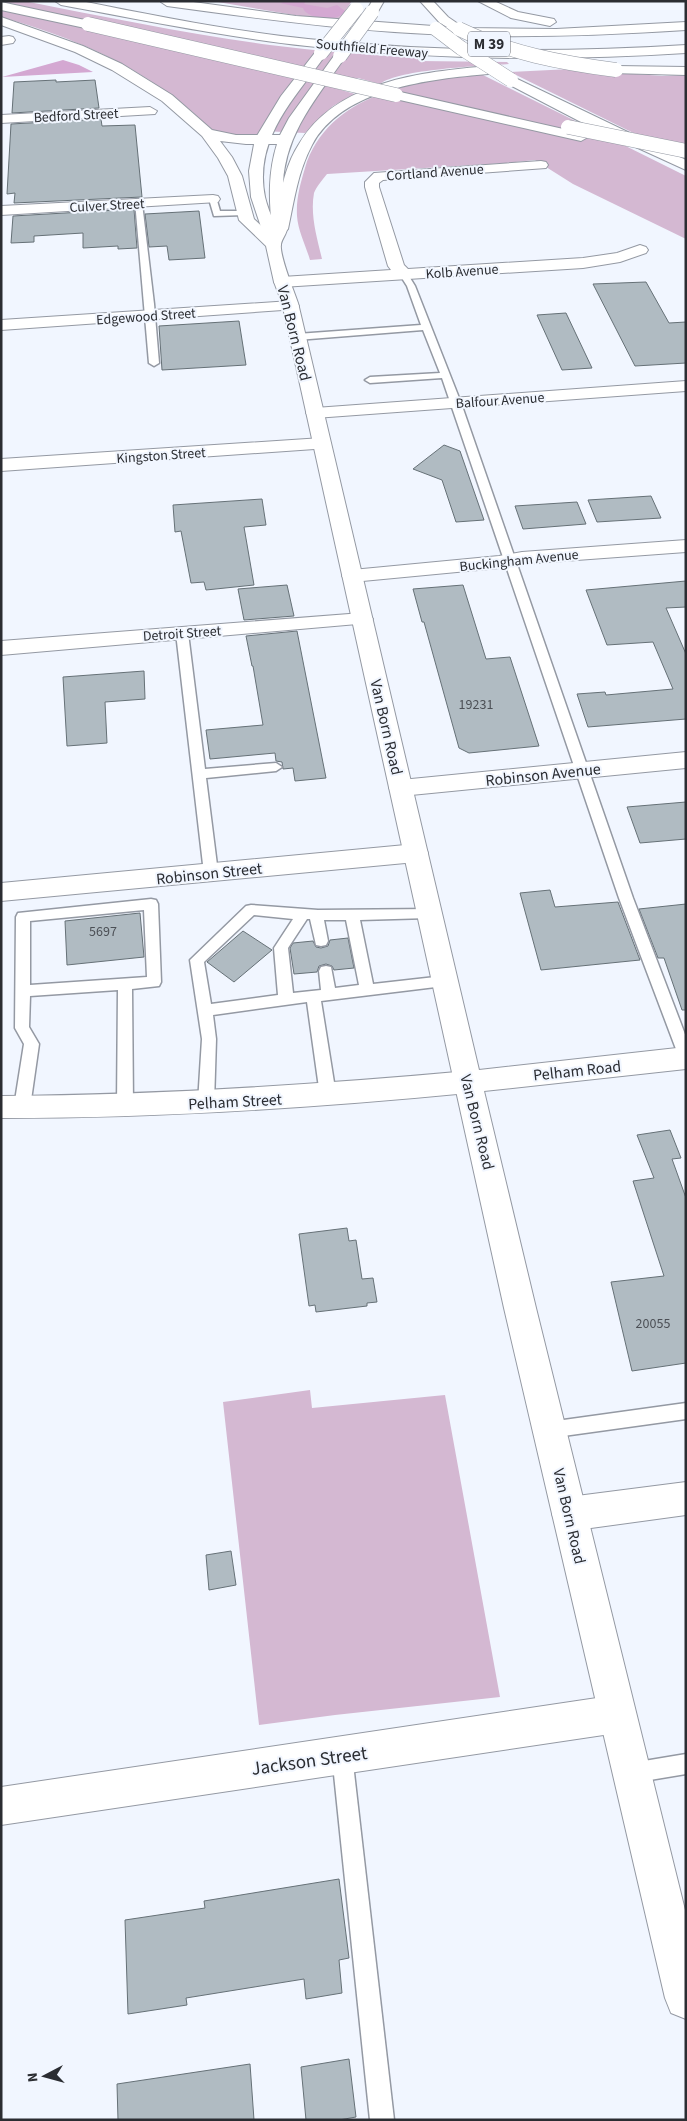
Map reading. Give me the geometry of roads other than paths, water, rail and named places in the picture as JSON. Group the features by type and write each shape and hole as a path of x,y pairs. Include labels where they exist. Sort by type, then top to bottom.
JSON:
{"main road":[{"name":"Southfield Freeway","path":"61,1 254,35 341,46 516,56 686,49"},
{"name":"Southfield Freeway","path":"125,1 254,24 351,37 481,44 596,42 686,37"},
{"path":"164,1 359,26 430,31 579,32 686,26"},
{"path":"195,1 223,9"},
{"path":"414,1 436,29 461,48 511,80 686,166"},
{"path":"426,1 444,20 458,29 496,46 521,54 550,61 616,70 686,71"},
{"path":"484,1 515,14 569,24 627,26 686,22"},
{"path":"272,245 258,197 256,170 262,140 286,99 357,5"},
{"path":"1,6 88,24 686,161"},
{"path":"280,229 276,184 278,163 285,139 296,118 376,7"},
{"path":"1,21 79,49 117,67 167,98 207,133 224,139 285,139"},
{"path":"272,245 280,229 298,163 310,136 326,119 344,105 367,94 423,78 462,72 686,58"},
{"path":"429,102 484,110 686,151"},
{"name":"Bedford Street","path":"1,119 150,111"},
{"name":"Van Born Road","path":"207,133 225,157 235,176 247,220 272,245 290,306 444,981 569,1514 686,1998"},
{"name":"Cortland Avenue","path":"404,275 396,266 372,182 375,178 388,175 541,165"},
{"name":"Culver Street","path":"1,211 213,199"},
{"name":"Kolb Avenue","path":"282,282 584,263 620,257 640,250"},
{"name":"Edgewood Street","path":"1,325 290,306"},
{"name":"Balfour Avenue","path":"315,413 686,386"},
{"name":"Kingston Street","path":"1,466 322,444"},
{"name":"Buckingham Avenue","path":"352,576 510,560 686,546"},
{"name":"Detroit Street","path":"1,648 362,619"},
{"name":"Robinson Avenue","path":"401,788 686,760"},
{"name":"Robinson Street","path":"1,892 416,853"},
{"name":"Pelham Road","path":"468,1082 686,1058"},
{"name":"Pelham Street","path":"12,1107 206,1103 328,1095 468,1082"},
{"path":"569,1514 686,1498"},
{"name":"Jackson Street","path":"1,1806 617,1714"}],"lane":[{"path":"213,199 217,214 245,213"},
{"path":"138,203 154,363"},
{"path":"404,275 411,286 456,403 581,770 626,898 686,1058"},
{"path":"297,337 427,327"},
{"path":"370,380 445,375"},
{"path":"182,633 211,873"},
{"path":"199,774 276,767"},
{"path":"12,1107 32,1044 22,1028 23,917 150,904 154,982 23,991"},
{"path":"206,1103 209,1040 197,960 251,910 309,916 352,917 429,914"},
{"path":"309,916 321,941"},
{"path":"286,999 281,948 309,916"},
{"path":"352,917 367,990"},
{"path":"326,971 329,994"},
{"path":"204,1010 444,981"},
{"path":"125,984 125,1106"},
{"path":"313,996 328,1095"},
{"path":"550,1430 686,1410"},
{"path":"342,1755 382,2120"},
{"path":"632,1773 686,1764"}]}
